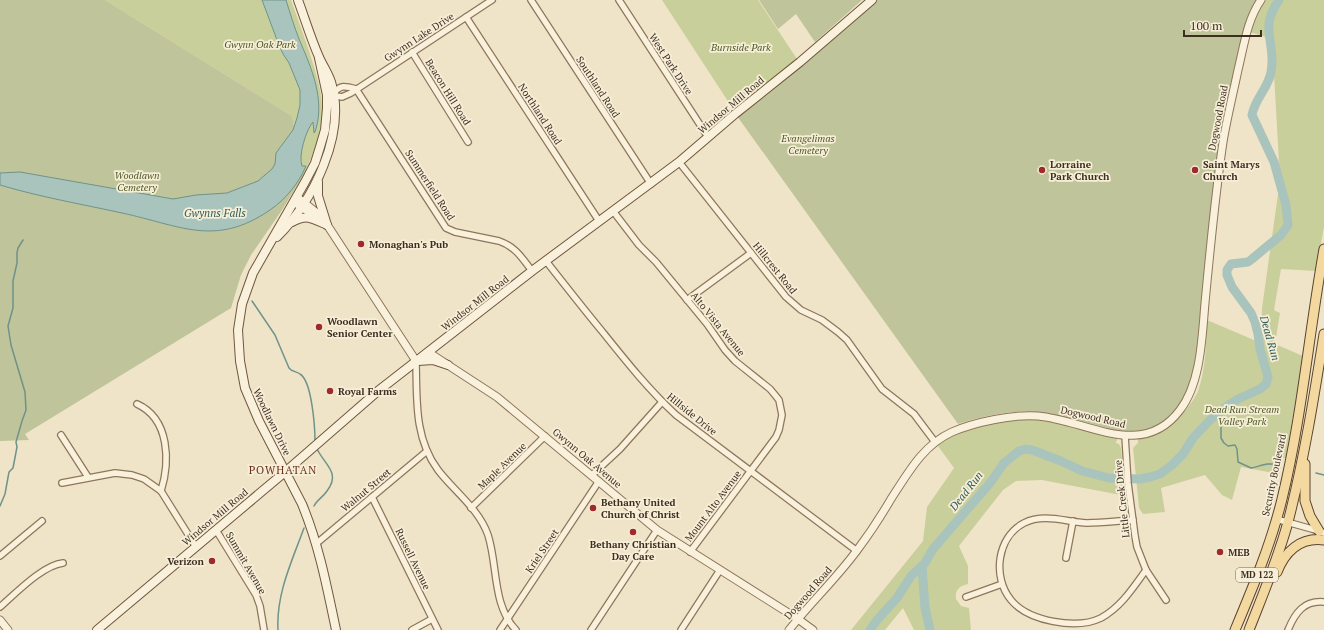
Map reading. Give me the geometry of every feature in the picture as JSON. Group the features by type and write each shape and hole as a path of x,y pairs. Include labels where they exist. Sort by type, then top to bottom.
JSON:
{"main road":[{"path":"295,199 315,163 327,117 330,95 329,77 319,58 298,0"},
{"name":"Windsor Mill Road","path":"97,630 285,472 378,391 532,271 679,162 872,0"},
{"path":"303,205 318,178 333,131 335,108 330,95"},
{"path":"318,178 318,196 327,225"},
{"name":"Woodlawn Drive","path":"295,199 253,273 246,291 240,316 238,346 245,388 259,421 302,504 317,543 336,630"},
{"name":"Woodlawn Drive","path":"270,243 289,224 303,205"},
{"path":"289,224 299,218 309,217 327,225"},
{"name":"Security Boulevard","path":"1235,630 1262,564 1287,476 1324,248"},
{"name":"MD 122","path":"1250,630 1274,566 1288,522 1306,444 1324,334"},
{"path":"416,361 433,360 448,365"},
{"path":"1306,444 1305,501 1310,516 1322,532"},
{"path":"1250,630 1256,621 1279,567 1288,553 1295,546 1312,539 1324,540"}],"street":[{"name":"Gwynn Lake Drive","path":"330,95 342,97 350,94 492,0"},
{"name":"Southland Road","path":"531,0 651,184"},
{"name":"West Park Drive","path":"619,0 708,137"},
{"name":"Dogwood Road","path":"789,630 857,551 916,462 925,451 935,442 952,432 1003,418 1028,415 1046,417 1097,431 1125,436 1148,434 1168,423 1181,410 1193,386 1200,352 1223,140 1247,31 1254,12 1261,0"},
{"name":"Northland Road","path":"466,17 599,221"},
{"name":"Beacon Hill Road","path":"412,52 468,142"},
{"path":"330,95 340,87 356,89"},
{"name":"Summerfield Road","path":"356,89 444,225 455,232 499,240 506,243 517,251 532,271"},
{"name":"Hillcrest Road","path":"679,162 793,304 831,326 847,340 882,389 914,414 935,442"},
{"path":"295,199 303,205 318,212 416,361 418,420 427,451 438,470 479,519 487,534 493,557 500,597 508,618 516,630"},
{"name":"Alto Vista Avenue","path":"613,211 687,300 725,350 770,389 778,400 782,415 779,430 751,471"},
{"path":"687,300 751,253"},
{"name":"Hillside Drive","path":"546,261 640,379 662,402 676,415 857,551"},
{"name":"Gwynn Oak Avenue","path":"428,352 497,396 657,530 813,630"},
{"path":"592,475 620,449 662,402"},
{"path":"137,404 149,411 154,417 165,441 166,471 161,491"},
{"path":"61,435 88,477"},
{"name":"Maple Avenue","path":"471,508 545,436"},
{"name":"Little Creek Drive","path":"1125,436 1128,483 1137,547 1146,570 1166,600"},
{"name":"Walnut Street","path":"317,543 427,451"},
{"name":"Mount Alto Avenue","path":"690,552 751,471"},
{"path":"62,483 115,473 132,475 144,479 161,491 196,547"},
{"name":"Kriel Street","path":"500,630 599,481"},
{"name":"Russell Avenue","path":"372,497 438,630"},
{"path":"1132,520 1096,523 1042,518 1024,523 1017,528 1006,541 1002,549 1000,567 1002,584 1011,600 1025,612 1036,617 1059,623 1081,624 1100,619 1117,607 1146,570"},
{"path":"1276,519 1322,532"},
{"path":"0,556 42,521"},
{"path":"1066,558 1073,521"},
{"name":"Summit Avenue","path":"216,530 256,595 260,606 264,630"},
{"path":"590,630 657,530"},
{"path":"0,607 44,570 56,564 63,563"},
{"path":"681,630 720,570"},
{"path":"966,597 1002,584"},
{"path":"1288,630 1298,610 1308,604 1324,602"},
{"path":"412,630 432,619"},
{"path":"0,620 8,630"}],"green space":[{"name":"Woodlawn Cemetery","path":"0,0 105,0 292,116 304,174 282,210 251,255 241,275 231,308 25,434 29,440 0,441"},
{"name":"Gwynn Oak Park","path":"105,0 291,0 312,61 320,88 322,101 322,115 319,132 311,158 304,174 292,116"},
{"name":"Burnside Park","path":"662,0 758,0 797,59 733,109"},
{"path":"759,0 862,0 815,42 796,14 778,29"},
{"name":"Evangelimas Cemetery","path":"875,0 1258,0 1225,117 1197,352 1192,381 1188,393 1178,408 1159,425 1140,433 1120,432 1107,430 1054,415 1036,412 997,414 958,424 737,116"},
{"name":"Dead Run Stream Valley Park","path":"1264,0 1324,0 1324,227 1316,271 1281,269 1274,310 1280,313 1275,344 1303,356 1286,458 1283,458 1279,474 1241,467 1232,500 1222,495 1205,475 1161,488 1165,512 1143,514 1139,508 1133,448 1138,443 1138,436 1159,430 1170,424 1178,418 1196,396 1201,383 1204,365 1207,320 1261,343 1262,308 1280,180 1272,39 1250,32 1253,21"},
{"path":"1027,415 1118,436 1116,443 1119,444 1121,448 1126,496 1042,480 1016,481 1003,490 959,546 968,566 968,584 958,589 956,599 961,606 969,608 971,630 914,630 903,608 885,630 851,630 923,541 927,507 954,468 935,442 960,429"}],"water":[{"name":"Gwynns Falls","path":"262,0 286,0 316,84 319,108 315,132 314,133 313,122 303,143 301,162 302,166 306,166 295,185 276,206 250,222 232,228 214,231 197,230 45,197 0,185 0,173 20,172 173,199 196,195 227,193 258,181 272,169 275,164 276,153 293,130 300,105 300,90 289,63 277,40"}],"waterway":[{"name":"Dead Run","path":"870,630 897,598 911,576 925,563 933,549 990,483 1004,463 1019,451 1026,449 1032,450 1082,471 1109,478 1140,479 1150,477 1160,474 1172,465 1183,454 1193,438 1211,419 1227,406 1260,389 1266,384 1268,377 1260,349 1255,322 1251,313 1232,287 1227,275 1227,270 1231,264 1248,262 1281,235 1288,225 1286,205 1274,162 1252,115 1271,72 1272,53 1269,28 1273,10 1279,0"},
{"path":"0,506 5,494 9,472 13,468 17,447 16,442 26,410 25,392 11,345 8,326 13,308 13,281 17,263 17,253 23,240"},
{"path":"252,301 275,335 289,368 304,378 312,405 315,442"},
{"path":"1223,409 1221,417 1221,438 1228,446 1235,445 1237,449 1238,462 1251,468 1267,464 1277,465"},
{"path":"314,506 327,491 331,485 332,479 330,469 317,449"},
{"path":"1316,473 1324,475"},
{"path":"278,630 278,617 282,591 304,528"},
{"path":"922,566 925,608 930,630"}],"place":[{"name":"Lorraine Park Church","path":"1042,170"},
{"name":"Saint Marys Church","path":"1195,170"},
{"name":"Monaghan's Pub","path":"361,244"},
{"name":"Woodlawn Senior Center","path":"319,327"},
{"name":"Royal Farms","path":"330,391"},
{"name":"Bethany United Church of Christ","path":"593,508"},
{"name":"Bethany Christian Day Care","path":"633,532"},
{"name":"MEB","path":"1220,552"},
{"name":"Verizon","path":"212,561"}],"district":[{"name":"POWHATAN","path":"283,470"}]}
